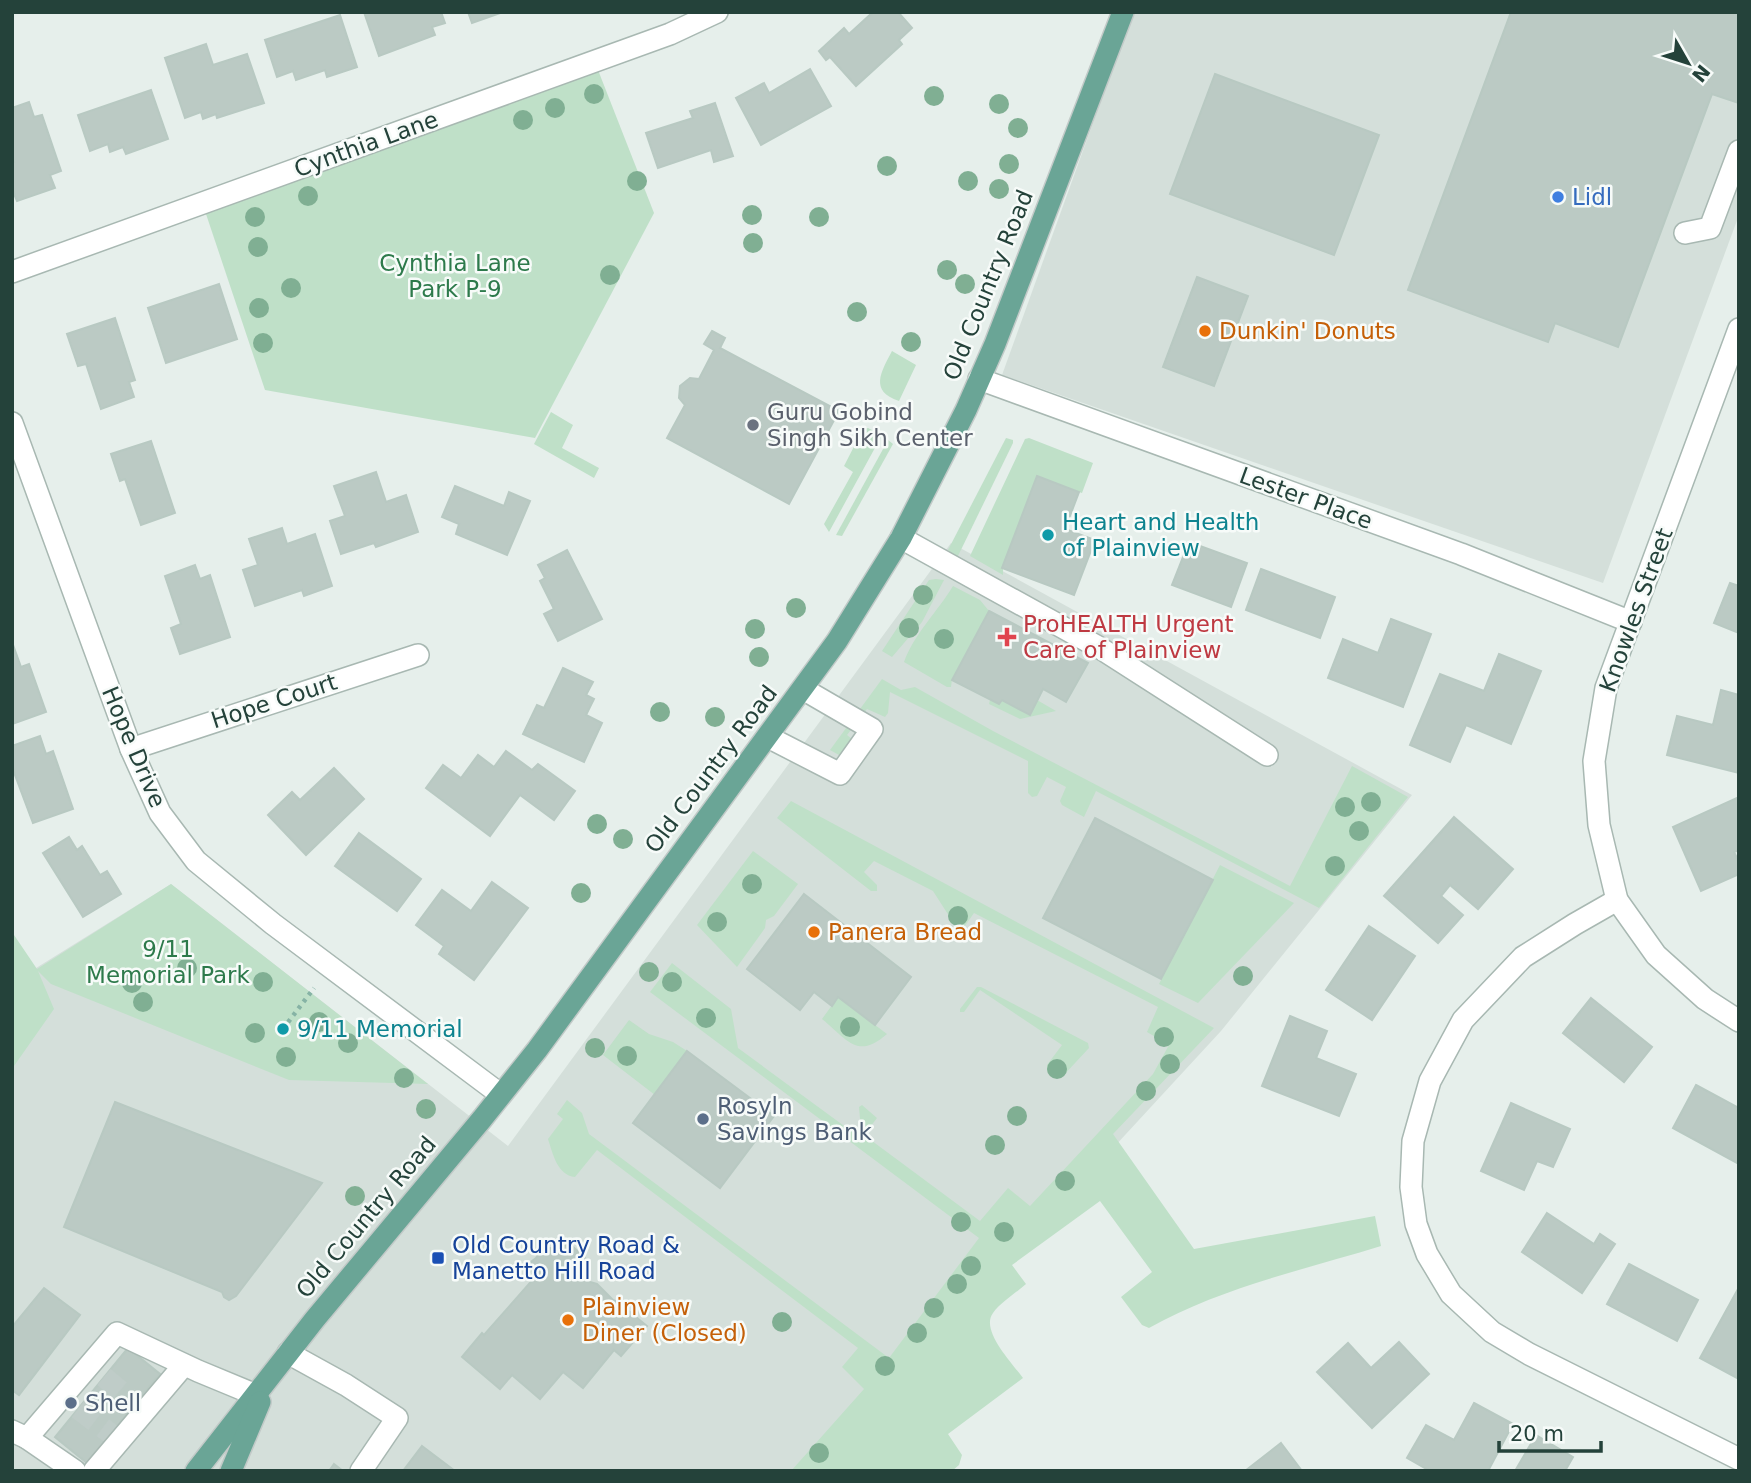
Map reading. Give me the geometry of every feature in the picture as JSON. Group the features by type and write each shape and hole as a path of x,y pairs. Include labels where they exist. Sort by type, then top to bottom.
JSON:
{"main road":[{"name":"Old Country Road","path":"196,1471 288,1353 537,1050 837,641 901,538 947,450 1000,332 1123,12"},
{"path":"231,1471 271,1375"}],"street":[{"name":"Cynthia Lane","path":"12,272 670,34 717,12"},
{"path":"1685,233 1710,228 1739,151"},
{"name":"Knowles Street","path":"1617,900 1599,825 1594,761 1606,688 1739,329"},
{"name":"Lester Place","path":"979,379 1448,550 1631,622"},
{"name":"Hope Drive","path":"12,423 131,749 160,813 196,860 273,924 500,1094"},
{"path":"901,538 1100,648 1267,755"},
{"name":"Hope Court","path":"131,749 418,655"},
{"path":"768,737 840,774 872,729 803,689"},
{"path":"1739,1021 1705,999 1656,956 1617,900 1523,957 1463,1020 1430,1081 1413,1141 1410,1187 1416,1224 1427,1254 1451,1294 1492,1332 1739,1460"},
{"path":"75,1471 20,1434 71,1403 97,1371 117,1333 256,1395"},
{"path":"288,1353 346,1385 397,1418 361,1471"},
{"path":"94,1471 115,1438 140,1408 184,1365"}],"path":[{"path":"283,1029 330,966"}],"shaded area":[{"path":"1133,12 1739,12 1739,215 1603,583 1002,375"},
{"path":"951,543 1412,795 1221,1031 815,1471 12,1471 12,983 171,884 508,1146"}],"green space":[{"name":"Cynthia Lane Park P-9","path":"598,70 654,213 535,438 265,390 205,211"},
{"path":"892,351 916,365 899,401 884,392 880,380"},
{"path":"551,412 573,425 562,448 599,468 594,478 534,444"},
{"path":"868,428 882,435 829,532 824,524 853,472 844,466 863,429"},
{"path":"1006,438 1013,440 1013,443 957,558 948,550"},
{"path":"1029,438 1093,463 1082,493 1037,477 1003,568 1003,575 970,556 1025,439"},
{"path":"888,440 893,444 842,536 836,535"},
{"path":"929,580 944,580 922,622 892,657 882,651"},
{"path":"953,586 980,600 989,611 952,679 951,687 947,687 904,662 920,632"},
{"path":"882,679 901,690 915,687 993,731 1290,886 1352,766 1408,797 1319,908 1096,791 1084,817 1062,805 1060,801 1066,787 1047,777 1037,796 1032,797 1028,793 1028,761 890,692 888,713 885,717 867,709 847,735 852,739 839,755 830,750"},
{"path":"990,700 999,704 1002,700 1029,715 1037,700 1056,711 1020,719 989,704"},
{"path":"791,801 1214,1028 1113,1134 1194,1249 1375,1216 1381,1246 1233,1291 1149,1328 1142,1325 1121,1297 1152,1272 1100,1201 1012,1265 1026,1284 1004,1301 990,1320 999,1346 1023,1378 948,1434 962,1455 959,1465 952,1471 791,1471 864,1389 842,1367 858,1348 597,1150 575,1177 564,1172 557,1163 548,1139 563,1119 557,1114 567,1100 582,1113 589,1134 889,1358 979,1238 650,992 672,963 731,1009 738,1048 851,1131 861,1130 859,1107 862,1105 877,1118 864,1135 980,1221 1008,1188 1030,1206 1153,1074 1169,1045 1147,1032 1158,1007 974,913 960,933 933,891 874,861 864,872 877,885 877,891 871,891 777,818"},
{"path":"753,851 798,884 774,916 766,920 765,928 737,967 697,925"},
{"path":"1220,865 1294,903 1198,1003 1159,984"},
{"name":"9/11 Memorial Park","path":"171,884 428,1084 289,1080 51,984 38,971 54,1009 14,1066 12,1065 12,932 37,969"},
{"path":"977,987 1088,1043 1089,1048 1062,1077 1053,1077 1047,1071 1047,1065 1062,1045 980,990 964,1012 960,1012"},
{"path":"838,997 887,1034 868,1046 860,1046 846,1040 822,1019"},
{"path":"629,1020 649,1034 673,1042 687,1051 655,1095 603,1055"}],"building":[{"path":"364,12 441,12 445,23 432,27 435,35 379,56"},
{"path":"468,12 503,12 472,23"},
{"path":"873,12 898,12 912,28 899,40 902,44 856,86 830,57 826,60 819,51 844,28 849,34"},
{"name":"Lidl","path":"1511,12 1739,12 1739,103 1712,94 1618,347 1555,323 1548,342 1408,290"},
{"path":"340,15 357,67 327,77 325,70 296,80 293,71 277,77 265,40"},
{"path":"206,44 213,65 247,54 264,103 217,118 216,114 203,119 201,112 185,118 165,58"},
{"path":"810,69 831,106 761,145 736,98 764,83 769,93"},
{"path":"1215,74 1379,135 1334,255 1170,194"},
{"path":"151,90 168,139 126,154 123,147 110,152 108,144 90,151 78,115"},
{"path":"29,102 34,117 42,115 61,171 50,175 55,188 17,201 12,189 12,108"},
{"path":"715,103 733,156 714,162 711,150 658,168 646,133 693,118 690,111"},
{"name":"Dunkin' Donuts","path":"1197,277 1248,296 1214,386 1163,367"},
{"path":"219,284 237,339 166,363 148,308"},
{"path":"115,318 135,380 129,382 134,397 101,409 86,364 78,366 67,334"},
{"name":"Guru Gobind Singh Sikh Center","path":"712,331 725,338 720,348 839,411 789,504 667,438 685,405 679,398 680,386 690,378 699,379 714,350 704,344"},
{"path":"151,441 175,513 141,525 125,479 120,481 111,454"},
{"path":"376,472 386,502 406,495 418,532 376,547 374,543 341,554 330,521 345,516 334,486"},
{"name":"Heart and Health of Plainview","path":"1037,476 1079,492 1065,529 1095,540 1074,595 1002,568"},
{"path":"455,486 504,506 509,492 530,501 507,555 456,534 459,524 442,517"},
{"path":"282,528 287,544 315,534 332,586 304,596 302,590 255,606 243,570 258,565 249,539"},
{"path":"1189,542 1247,563 1231,607 1172,585"},
{"path":"567,550 602,619 558,641 544,614 554,609 540,581 545,578 538,565"},
{"path":"195,565 200,579 210,575 230,637 180,654 171,628 181,624 165,576"},
{"path":"1261,569 1335,597 1320,638 1246,610"},
{"path":"1730,583 1739,586 1739,633 1714,623"},
{"name":"ProHEALTH Urgent Care of Plainview","path":"989,611 1088,663 1066,702 1043,689 1030,715 1002,700 999,704 952,680"},
{"path":"1391,619 1431,634 1403,707 1328,678 1343,639 1378,653"},
{"path":"12,642 21,667 29,664 46,712 12,724"},
{"path":"1499,654 1541,671 1511,744 1466,725 1450,762 1410,745 1440,674 1484,691"},
{"path":"563,668 593,682 586,695 594,699 586,715 602,723 584,762 523,734 537,705 544,708"},
{"path":"1721,690 1739,695 1739,773 1667,755 1677,716 1713,725"},
{"path":"40,736 46,754 53,751 73,809 33,823 12,767 12,746"},
{"path":"506,751 532,770 538,764 575,791 554,820 520,795 490,836 426,788 443,765 461,778 478,755 494,767"},
{"path":"334,768 364,799 306,855 268,815 292,792 300,800"},
{"path":"1739,797 1739,850 1734,852 1739,862 1739,874 1701,891 1673,827"},
{"path":"1454,817 1513,869 1478,909 1450,885 1441,896 1463,915 1438,943 1384,896"},
{"path":"1095,818 1213,880 1161,979 1043,918"},
{"path":"359,833 421,879 397,911 335,866"},
{"path":"69,837 77,850 82,846 100,875 107,871 121,894 83,917 43,853"},
{"path":"492,882 528,908 474,980 439,954 444,946 416,925 442,890 471,911"},
{"name":"Panera Bread","path":"804,894 911,977 875,1025 838,997 832,1006 814,992 800,1010 747,969"},
{"path":"1369,926 1415,956 1372,1020 1326,990"},
{"path":"1591,998 1652,1047 1624,1082 1563,1033"},
{"path":"1290,1016 1327,1031 1316,1058 1356,1074 1339,1116 1262,1086"},
{"name":"Rosyln Savings Bank","path":"687,1051 774,1116 720,1188 633,1123"},
{"path":"1696,1085 1739,1108 1739,1164 1673,1128"},
{"path":"115,1102 322,1183 236,1296 229,1300 222,1292 64,1227"},
{"path":"1511,1103 1570,1129 1553,1167 1537,1161 1524,1190 1481,1171"},
{"path":"1547,1213 1594,1244 1600,1234 1615,1244 1582,1293 1522,1252"},
{"name":"Plainview Diner (Closed)","path":"570,1244 589,1262 582,1272 590,1282 597,1284 647,1326 621,1356 614,1350 583,1388 563,1372 540,1399 512,1375 500,1389 462,1357 536,1276 524,1267 536,1258 543,1247 557,1249"},
{"path":"1629,1264 1698,1300 1677,1341 1607,1304"},
{"path":"44,1288 80,1315 19,1395 12,1390 12,1327"},
{"path":"1739,1289 1739,1379 1700,1358"},
{"path":"1399,1342 1429,1374 1372,1428 1317,1372 1348,1343 1371,1368"},
{"path":"128,1348 160,1374 87,1463 55,1437"},
{"path":"1474,1403 1513,1424 1488,1471 1430,1471 1407,1458 1426,1425 1454,1440"},
{"path":"1536,1435 1573,1457 1565,1471 1515,1471"},
{"path":"1281,1443 1302,1471 1245,1471"},
{"path":"422,1446 455,1471 403,1471"},
{"path":"334,1464 343,1471 329,1471"}],"tunnel":[{"path":"104,1377 136,1404"},
{"path":"78,1409 111,1434"}],"place":[{"name":"Lidl","path":"1558,197"},
{"name":"Dunkin' Donuts","path":"1205,331"},
{"name":"Guru Gobind Singh Sikh Center","path":"753,425"},
{"name":"Heart and Health of Plainview","path":"1048,535"},
{"name":"ProHEALTH Urgent Care of Plainview","path":"1007,637"},
{"name":"Panera Bread","path":"814,932"},
{"name":"9/11 Memorial","path":"283,1029"},
{"name":"Rosyln Savings Bank","path":"703,1119"},
{"name":"Old Country Road & Manetto Hill Road","path":"438,1258"},
{"name":"Plainview Diner (Closed)","path":"568,1320"},
{"name":"Shell","path":"71,1403"}]}
